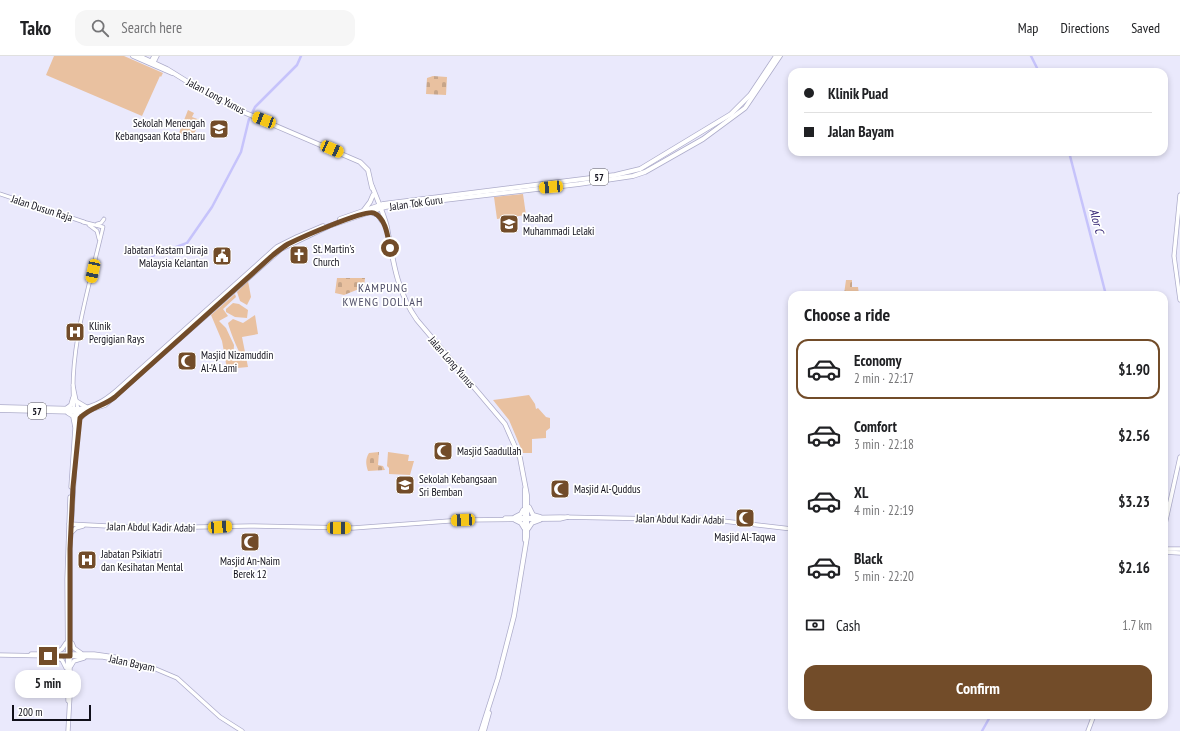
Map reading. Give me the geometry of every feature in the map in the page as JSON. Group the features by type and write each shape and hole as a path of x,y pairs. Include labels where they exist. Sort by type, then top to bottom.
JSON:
{"main road":[{"name":"Jalan Long Yunus","path":"133,56 178,76 206,93 241,111 360,162 368,170 374,195 387,231 395,274 405,302 417,320 505,424 520,458 525,488 526,530 524,553 512,626 484,731"},
{"name":"Jalan Long Yunus","path":"139,56 152,64"},
{"path":"152,64 154,56"},
{"path":"152,64 158,56"},
{"name":"Jalan Tok Guru","path":"0,406 76,411 90,409 104,401 282,244 296,236 378,207 392,204 631,172 646,165 722,121 743,104 776,56"},
{"name":"Jalan Tok Guru","path":"392,204 573,185 634,176 645,172 688,147 733,118 745,108 780,56"},
{"path":"685,143 688,147"},
{"path":"563,181 565,184 573,185"},
{"path":"374,195 380,201 392,204 385,212 384,222 375,213 364,212 374,195"},
{"path":"1180,195 1174,256 1180,300"},
{"path":"75,426 72,415 63,410 71,405 75,399 83,407 90,409"},
{"path":"78,420 90,409"},
{"name":"Jalan Tok Guru","path":"0,410 63,410"},
{"path":"76,411 78,420 70,525 69,636 74,648 83,654"},
{"path":"68,731 70,525 76,411"},
{"path":"1168,511 1180,457"},
{"path":"1168,506 1171,497"},
{"path":"526,503 531,512 540,518 532,523 526,530 521,523 515,519 523,512 526,503"},
{"path":"72,512 76,522 82,525"},
{"name":"Jalan Abdul Kadir Adabi","path":"70,525 146,528 250,526 360,528 446,521 568,518 724,520 788,528"},
{"path":"71,536 74,529 82,525"},
{"path":"1168,547 1174,551"},
{"path":"1168,553 1180,549"},
{"path":"1168,550 1180,553"},
{"path":"50,653 62,649 69,636"},
{"path":"26,654 103,654 128,661"},
{"name":"Jalan Bayam","path":"0,655 69,655 128,661 170,674 183,683 229,724 242,731"},
{"path":"54,656 62,660 69,671"},
{"path":"69,671 74,661 89,657"},
{"name":"Jalan Long Yunus","path":"481,731 489,708"},
{"path":"1088,731 1092,719"}],"street":[{"name":"Jalan Dusun Raja","path":"0,194 103,228"},
{"path":"94,224 101,223 104,219"},
{"name":"Jalan Dusun Raja","path":"83,222 94,224 103,228"},
{"path":"89,224 97,231 100,241"},
{"path":"76,411 73,383 78,343 103,228"}],"green space":[{"path":"54,56 124,56 163,73 161,77 160,76 142,116 46,75"},
{"path":"433,76 447,77 446,95 426,94 427,78"},
{"path":"188,110 194,113 192,117 200,120 192,139 179,133"},
{"path":"523,194 526,215 497,219 494,197"},
{"path":"337,278 365,278 364,287 344,295 335,293"},
{"path":"846,280 852,280 852,287 858,287 858,291 844,291"},
{"path":"248,281 251,297 247,305 240,301 237,292"},
{"path":"235,294 236,297 223,309 228,316 219,321 226,328 234,345 233,361 238,360 241,355 228,323 233,319 243,323 255,315 258,334 242,337 248,367 227,369 222,341 211,315"},
{"path":"233,303 239,304 248,310 247,318 235,317 226,312 226,309"},
{"path":"529,395 535,404 536,409 538,408 546,417 550,418 550,428 546,431 546,438 532,439 532,453 523,453 509,420 493,400"},
{"path":"379,452 378,465 383,466 385,470 368,471 366,462 369,453"},
{"path":"388,452 409,455 408,461 414,461 410,475 389,474 389,468 387,466"}],"waterway":[{"path":"252,113 255,107 297,65 301,56"},
{"name":"Alor C","path":"1031,56 1037,68"},
{"path":"152,256 187,243 212,207 241,152 249,119"},
{"name":"Alor C","path":"1070,156 1105,291"},
{"name":"Alor C","path":"982,731 989,719"}],"place":[{"name":"Sekolah Menengah Kebangsaan Kota Bharu","path":"219,129"},
{"name":"Maahad Muhammadi Lelaki","path":"509,224"},
{"name":"St. Martin's Church","path":"299,255"},
{"name":"Jabatan Kastam Diraja Malaysia Kelantan","path":"222,256"},
{"name":"Klinik Pergigian Rays","path":"75,332"},
{"name":"Masjid Nizamuddin Al-'A Lami","path":"187,361"},
{"name":"Masjid Saadullah","path":"443,451"},
{"name":"Sekolah Kebangsaan Sri Bemban","path":"405,485"},
{"name":"Masjid Al-Quddus","path":"560,489"},
{"name":"Masjid Al-Taqwa","path":"745,518"},
{"name":"Masjid An-Naim Berek 12","path":"250,542"},
{"name":"Jabatan Psikiatri dan Kesihatan Mental","path":"87,560"}],"district":[{"name":"KAMPUNG KWENG DOLLAH","path":"383,294"}],"route":[{"path":"48,656 70,656 70,549 78,420 84,414 105,405 115,397 273,255 288,244 340,222 372,212 380,217 387,231 390,248"}]}
